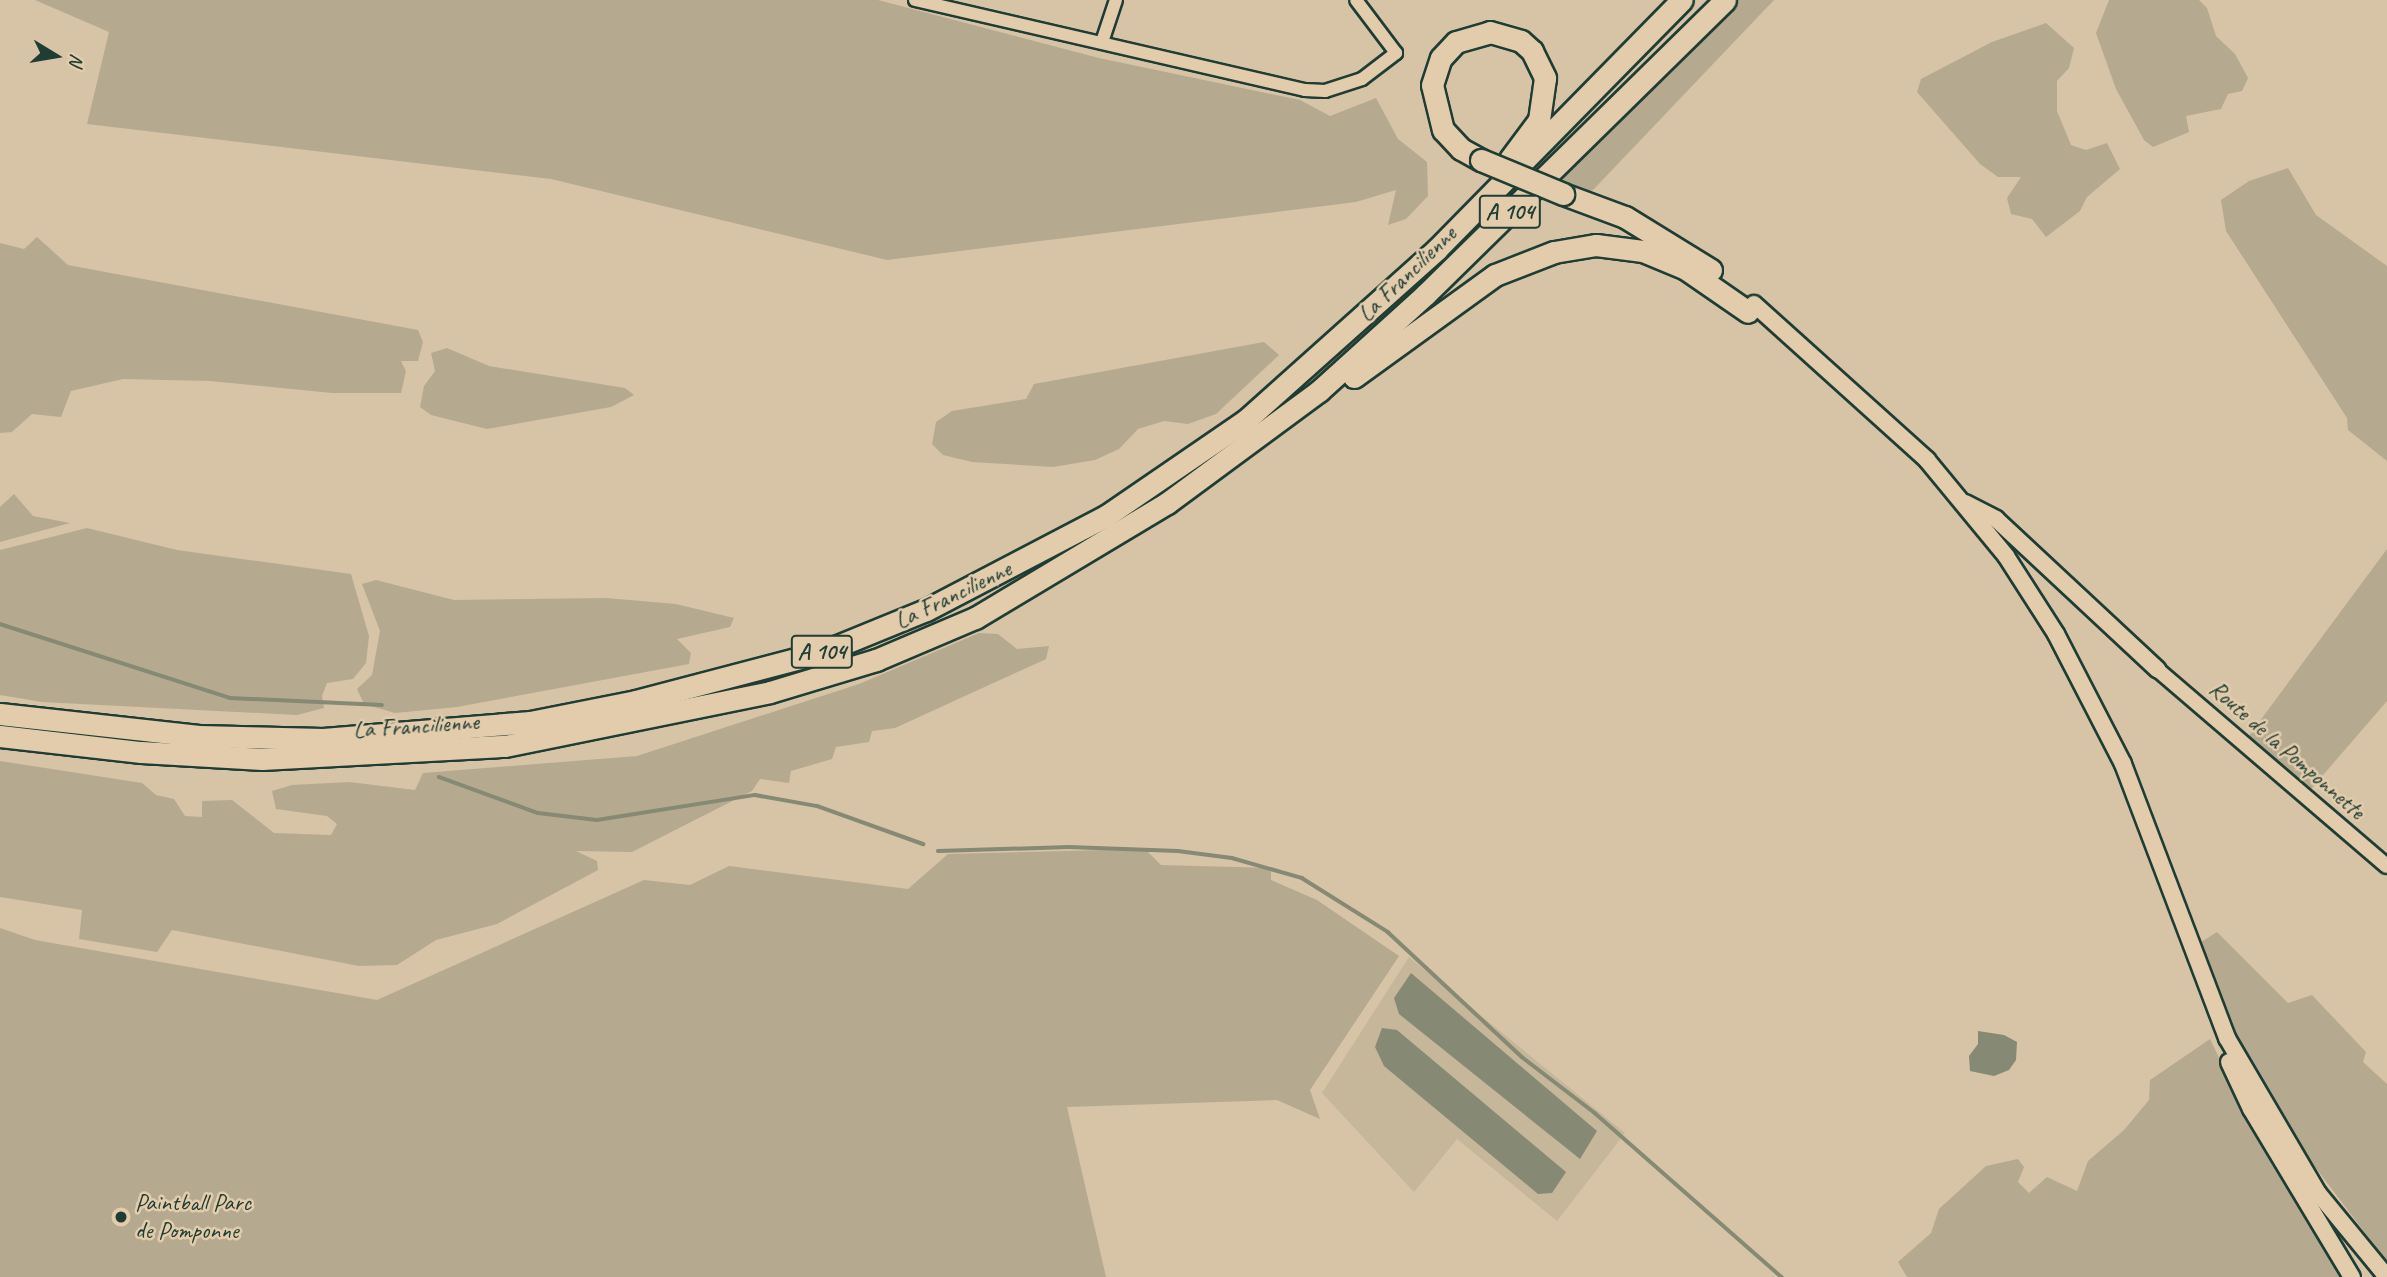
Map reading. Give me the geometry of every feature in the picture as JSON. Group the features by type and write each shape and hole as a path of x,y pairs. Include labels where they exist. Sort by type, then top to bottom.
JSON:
{"highway":[{"name":"La Francilienne","path":"0,714 199,736 391,736 530,722 636,701 823,652 926,610 1016,565 1168,476 1246,420 1317,359 1502,186 1682,0"},
{"name":"La Francilienne","path":"0,736 196,757 322,759 444,752 532,741 771,692 876,660 975,618 1167,503 1286,416 1393,325 1725,0"},
{"path":"1502,186 1509,161 1539,120 1546,92 1545,78 1532,51 1499,32 1477,33 1456,42 1433,76 1433,103 1443,130 1461,149 1481,160 1563,194 1654,232 1751,308"},
{"path":"1286,416 1307,413 1495,275 1554,252 1596,245 1643,251 1686,268 1751,308"}],"main road":[{"path":"1751,308 1888,423 1965,503 2031,595 2123,764 2200,973 2227,1038 2318,1193 2387,1277"},
{"path":"1751,308 1918,465 2031,595"},
{"path":"1965,503 1996,519 2158,670"},
{"path":"2200,973 2217,1038 2251,1109 2352,1277"}],"street":[{"path":"915,0 1305,90 1344,87 1396,53 1356,0"},
{"path":"1102,42 1116,0"},
{"name":"Route de la Pomponnette","path":"2158,670 2387,866"}],"shaded area":[{"path":"35,0 878,0 1099,58 1300,100 1330,116 1376,98 1398,139 1427,162 1428,196 1406,219 1388,225 1396,190 1356,202 887,260 551,179 87,124 109,32"},
{"path":"1737,0 1774,0 1593,190 1582,194 1562,186 1564,175"},
{"path":"2109,0 2199,0 2207,8 2216,36 2235,54 2248,78 2242,91 2228,94 2221,109 2186,116 2189,132 2153,147 2144,140 2116,89 2096,33"},
{"path":"2046,23 2074,48 2069,68 2057,81 2057,111 2071,145 2086,150 2107,143 2120,169 2087,197 2080,211 2046,237 2032,219 2011,214 2007,198 2021,177 1998,177 1980,164 1917,92 1921,79 1992,42"},
{"path":"2288,168 2316,215 2387,266 2387,461 2348,430 2347,418 2226,231 2221,200 2249,181"},
{"path":"37,237 68,265 418,330 423,342 418,361 401,361 406,371 401,393 332,393 210,381 123,379 71,391 61,417 32,414 12,432 0,433 0,243 24,249"},
{"path":"1264,342 1279,355 1216,414 1188,424 1164,421 1138,429 1119,449 1095,460 1053,467 972,462 943,455 932,444 936,422 952,411 1026,399 1034,384"},
{"path":"447,348 489,366 625,388 634,395 611,407 487,429 431,415 420,407 424,386 435,371 431,353"},
{"path":"14,494 33,516 70,523 0,542 0,507"},
{"path":"87,528 177,550 351,574 369,636 366,663 353,679 327,683 322,696 324,708 297,715 42,702 0,695 0,550"},
{"path":"2387,549 2387,701 2311,789 2248,737"},
{"path":"376,580 454,600 606,598 676,604 734,618 730,627 677,639 691,653 689,664 457,707 395,713 364,704 357,689 372,675 380,631 362,584"},
{"path":"979,633 998,634 1017,649 1049,646 1046,659 895,728 872,731 869,742 836,747 832,759 791,771 789,783 760,779 752,791 632,852 576,851 597,861 598,870 497,924 436,940 397,965 359,966 172,930 157,952 79,939 82,910 0,897 0,761 142,783 156,795 174,799 185,816 202,817 202,801 232,800 274,833 331,835 337,824 327,816 276,809 272,791 292,785 349,782 415,790 423,773 637,756 859,684"},
{"path":"1145,849 1161,865 1271,868 1271,880 1317,900 1399,956 1310,1090 1320,1119 1277,1100 1067,1107 1106,1277 0,1277 0,928 35,940 377,1000 644,880 690,885 729,866 908,889 948,854"},
{"path":"2217,932 2288,1003 2312,995 2366,1052 2363,1062 2387,1084 2387,1262 2300,1147 2227,1022 2201,942"},
{"path":"1409,957 1625,1133 1557,1221 1457,1139 1414,1192 1322,1093"},
{"path":"1411,973 1597,1131 1580,1159 1399,1014 1394,998"},
{"path":"1382,1028 1397,1030 1566,1172 1552,1193 1538,1194 1384,1066 1375,1047"},
{"path":"1978,1031 2004,1035 2017,1042 2016,1060 2009,1070 1994,1076 1970,1071 1969,1056 1978,1044"},
{"path":"2210,1039 2248,1118 2340,1277 1907,1277 1898,1262 1931,1233 1939,1209 1986,1166 2018,1159 2024,1167 2018,1182 2029,1193 2047,1177 2077,1191 2088,1161 2124,1130 2149,1100 2150,1080"}],"waterway":[{"path":"0,624 230,698 382,705"},
{"path":"439,777 538,813 597,820 755,795 817,806 923,844"},
{"path":"938,851 1069,847 1178,851 1232,858 1302,878 1388,932 1522,1057 1595,1113 1782,1277"}],"place":[{"name":"Paintball Parc de Pomponne","path":"121,1217"}]}
